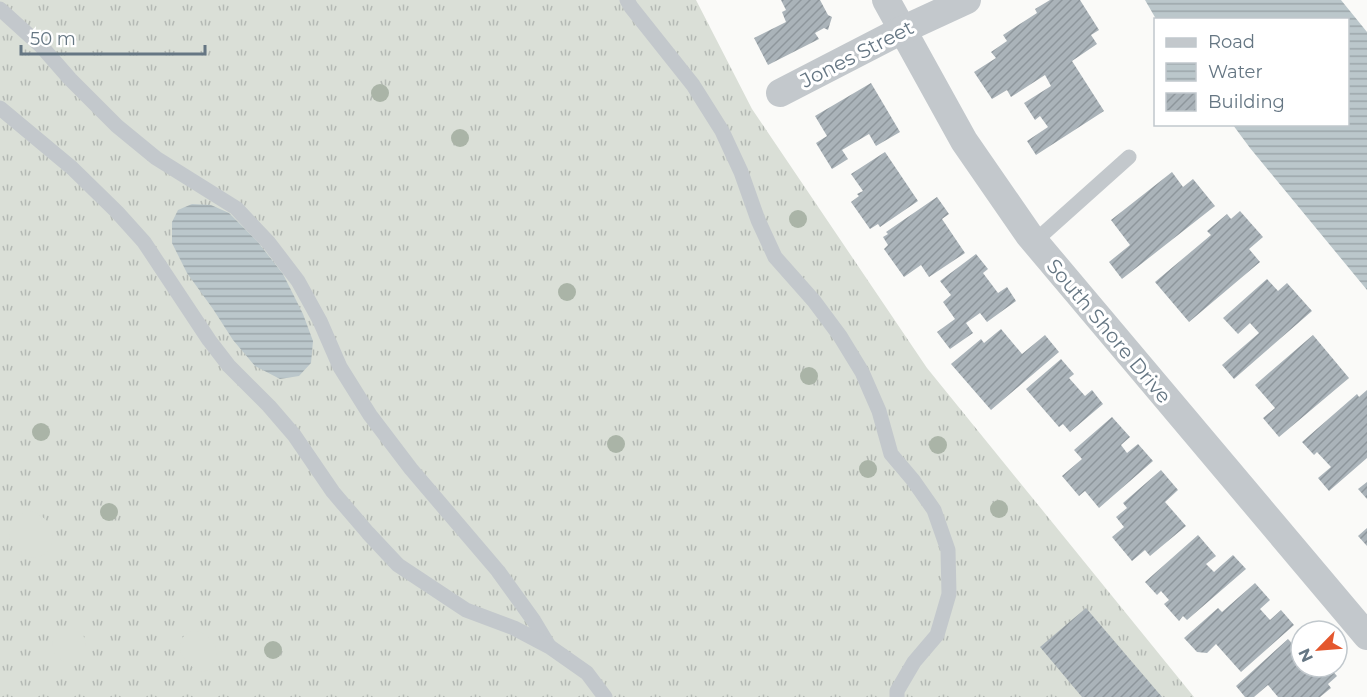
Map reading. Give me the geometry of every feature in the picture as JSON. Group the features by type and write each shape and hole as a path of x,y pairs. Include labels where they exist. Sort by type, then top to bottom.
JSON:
{"street":[{"name":"South Shore Drive","path":"886,0 964,141 1034,242 1367,636"},
{"name":"Jones Street","path":"780,93 902,30 968,0"}],"lane":[{"path":"627,0 693,85 722,131 775,256 814,301 846,345 862,372 879,411 891,454 934,510 948,550 949,594 937,635 914,662 897,691 897,697"},
{"path":"0,9 42,47 117,126 156,158 236,208 269,243 298,282 320,321 340,367 370,415 411,469 498,571 550,647"},
{"path":"0,108 72,168 144,242 229,366 294,435 333,492 398,565 466,610 514,628 550,647 587,673 605,697"},
{"path":"1034,242 1129,157"}],"green space":[{"path":"0,0 696,0 752,109 927,368 1194,697 0,697"},
{"path":"32,511 49,523 53,539 46,553 32,558 17,554 9,540 10,524 18,515"},
{"path":"69,628 81,633 86,645 81,657 69,662 57,657 52,645 57,633"},
{"path":"199,631 214,643 216,648 215,658 209,670 200,672 188,663 180,649 182,638 185,635"}],"water":[{"path":"1145,0 1341,0 1367,32 1367,290 1234,126 1349,126 1349,18 1155,18"},
{"path":"192,204 211,205 229,213 257,241 283,274 303,314 313,341 311,363 299,376 280,379 255,366 233,340 187,273 172,243 172,222 178,210"}],"building":[{"path":"781,0 820,0 828,15 832,17 828,30 824,28 815,33 819,39 768,65 754,38 786,22 782,12 786,10"},
{"path":"1050,0 1080,0 1099,30 1091,35 1097,44 1072,61 1104,111 1036,155 1027,141 1048,127 1040,116 1035,120 1024,103 1051,86 1045,75 1011,97 1007,90 992,99 974,72 996,58 991,52 1007,41 1003,35 1037,13 1035,9"},
{"path":"871,83 900,132 876,146 869,134 842,150 848,159 832,169 816,143 827,136 815,116"},
{"path":"885,152 918,201 880,227 878,224 870,229 851,202 859,196 857,194 863,191 851,174"},
{"path":"1172,172 1183,187 1193,179 1215,206 1122,279 1109,262 1130,245 1111,220"},
{"path":"937,197 949,214 942,219 965,253 929,277 921,265 904,277 884,249 888,245 883,237 888,234 886,232"},
{"path":"1240,211 1263,237 1249,249 1260,262 1189,322 1155,282 1211,235 1207,231 1227,214 1231,219"},
{"path":"976,254 988,269 983,273 998,293 1007,287 1016,301 987,322 980,313 966,323 973,333 950,349 937,332 955,319 943,302 951,295 940,281"},
{"path":"1267,279 1278,291 1287,283 1312,311 1234,379 1222,365 1259,333 1250,323 1238,334 1223,318"},
{"path":"1001,329 1022,354 1045,335 1059,352 991,410 951,364 981,339 984,343"},
{"path":"1313,335 1349,378 1279,437 1263,418 1275,408 1255,385"},
{"path":"1061,359 1074,374 1069,378 1085,396 1092,390 1103,404 1070,432 1063,424 1059,427 1026,389"},
{"path":"1367,390 1367,458 1329,491 1318,478 1331,467 1317,452 1314,455 1302,442 1357,394 1359,397"},
{"path":"1112,417 1130,437 1121,445 1127,453 1138,444 1153,461 1099,508 1085,491 1079,496 1062,476 1082,459 1074,450"},
{"path":"1161,470 1178,490 1165,502 1186,526 1150,556 1145,550 1132,561 1112,537 1124,527 1116,517 1127,508 1123,503"},
{"path":"1367,482 1367,499 1358,489"},
{"path":"1367,528 1367,546 1358,536"},
{"path":"1198,535 1216,556 1206,564 1214,572 1233,555 1246,569 1187,620 1183,616 1179,621 1164,604 1169,600 1161,591 1157,595 1145,582"},
{"path":"1255,583 1270,600 1260,609 1270,620 1281,610 1289,619 1289,629 1241,672 1216,644 1207,653 1197,652 1184,638 1218,608 1222,612"},
{"path":"1086,608 1162,697 1082,697 1040,647"},
{"path":"1288,639 1289,679 1334,679 1328,684 1331,688 1320,697 1278,697 1268,685 1254,697 1245,697 1236,686"}]}
